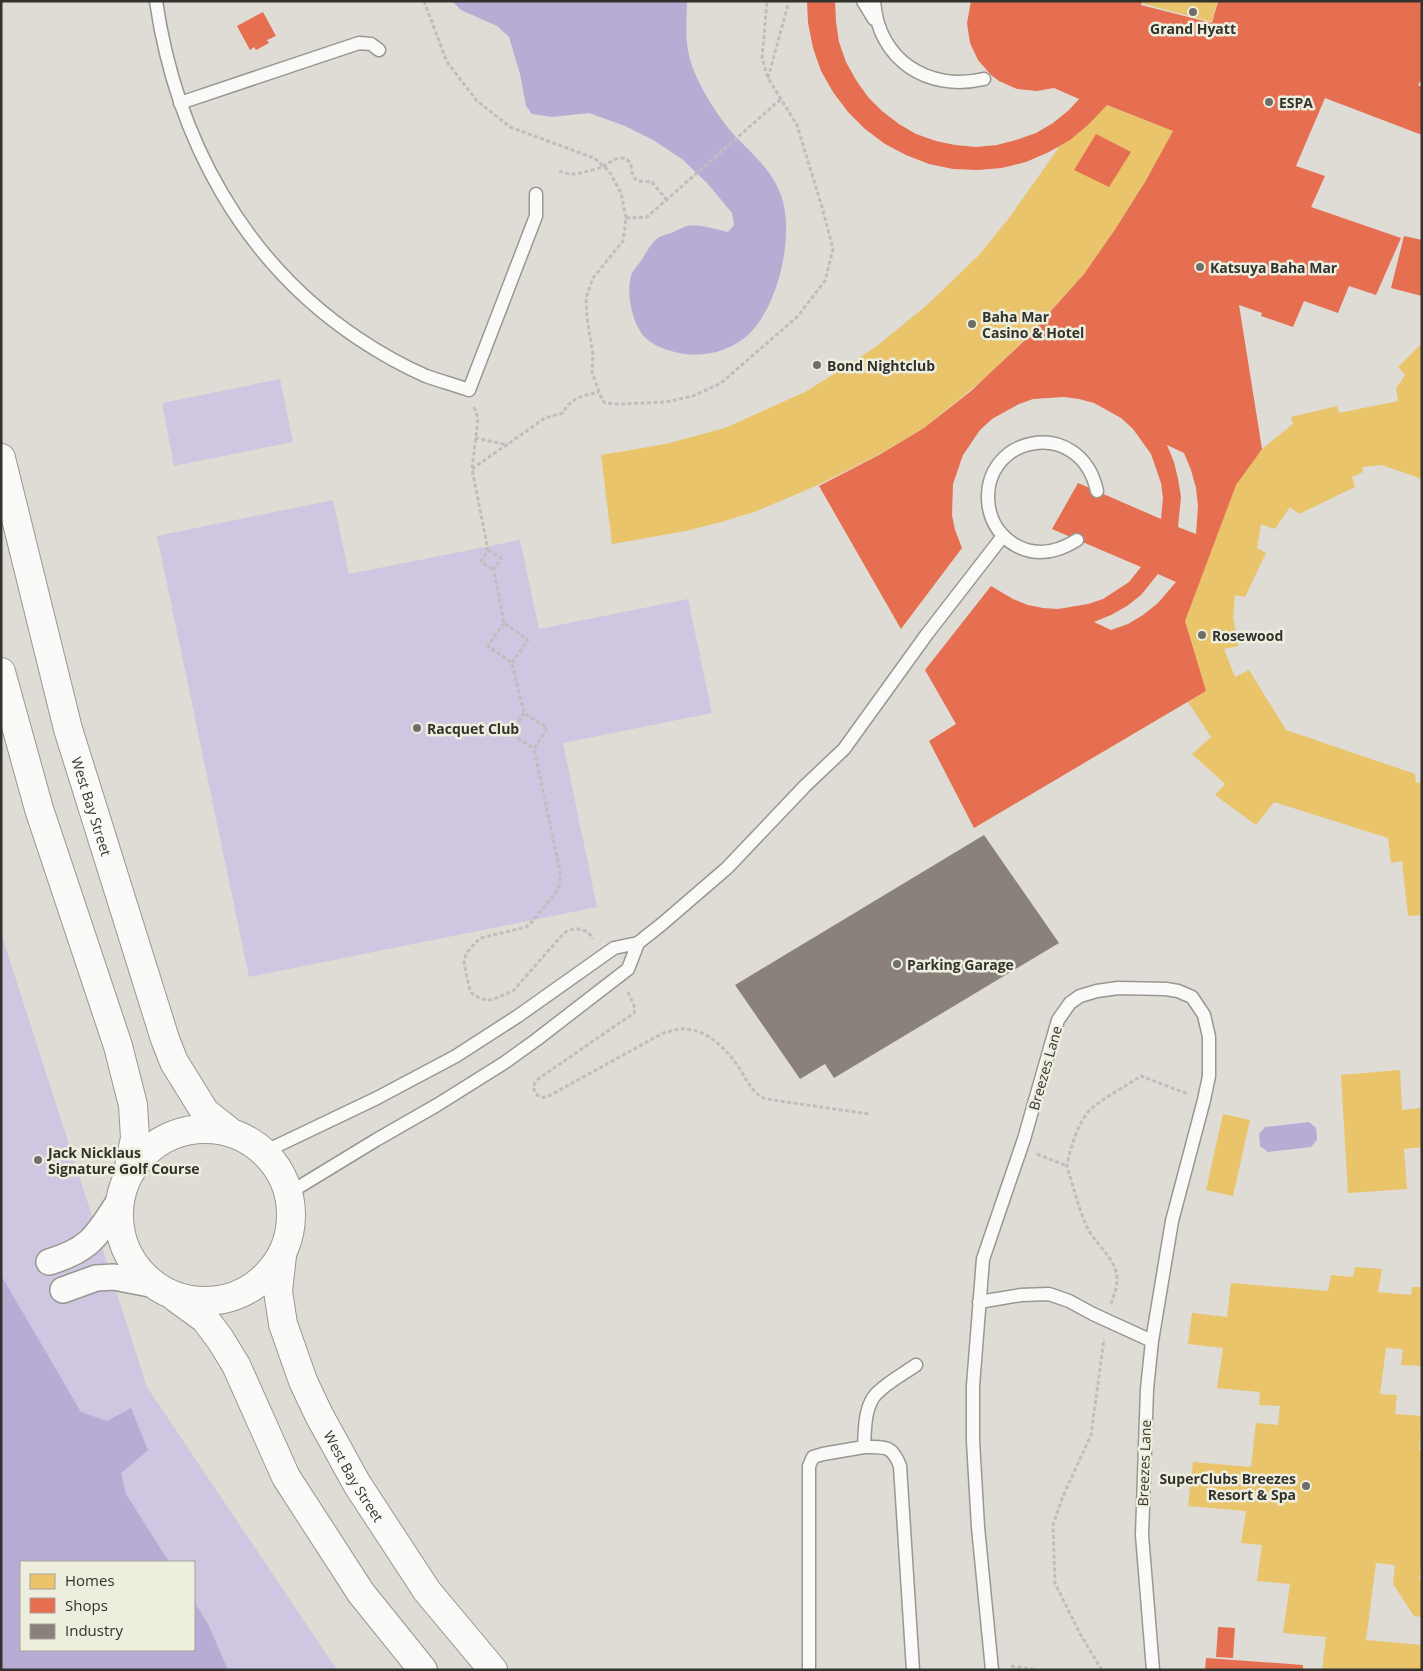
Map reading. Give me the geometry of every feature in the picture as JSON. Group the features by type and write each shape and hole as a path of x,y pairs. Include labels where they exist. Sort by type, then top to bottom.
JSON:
{"main road":[{"name":"West Bay Street","path":"1,458 68,729 165,1039 174,1062 205,1112 229,1131"},
{"path":"1,672 39,808 120,1054 132,1105 135,1138 123,1190 119,1219 122,1238 129,1256 141,1272 205,1319 220,1339 236,1365 286,1477 361,1594 423,1670"},
{"path":"123,1190 140,1157 150,1148 162,1140 188,1130 202,1128 229,1131 254,1143 279,1171 289,1193 291,1224 288,1239 275,1266 265,1278 252,1288 232,1297 210,1302 190,1300 164,1290"},
{"name":"West Bay Street","path":"282,1253 278,1291 283,1324 303,1381 319,1415 357,1484 427,1591 492,1670"}],"street":[{"path":"50,1262 83,1249 96,1236 123,1190"},
{"path":"63,1290 96,1278 114,1277 164,1290"}],"lane":[{"path":"156,1 163,41 180,103 203,159 222,196 272,264 302,296 340,326 381,353 426,376 469,390 536,216 536,194"},
{"path":"863,1 894,54 910,68 928,78 942,82 970,83 984,79"},
{"path":"874,1 880,30"},
{"path":"180,103 359,43 371,44 379,50"},
{"path":"1077,540 1061,549 1044,552 1026,550 1003,536 990,514 988,488 991,479 1005,457 1019,448 1044,442 1069,449 1082,460 1088,466 1097,491"},
{"path":"289,1193 504,1063 628,969 638,944 727,868 805,786 844,749 927,634 1003,536"},
{"path":"264,1152 377,1098 456,1056 511,1021 614,948 638,944"},
{"name":"Breezes Lane","path":"992,1667 978,1527 973,1441 973,1386 983,1259 1021,1147 1058,1020 1070,1003 1080,996 1118,988 1166,989 1178,991 1192,997 1204,1014 1209,1037 1208,1076 1204,1100 1172,1221 1152,1341 1147,1389 1142,1534 1153,1670"},
{"path":"979,1302 1021,1295 1049,1294 1069,1301 1152,1341"},
{"path":"864,1447 866,1420 870,1405 876,1394 916,1365"},
{"path":"809,1670 809,1466 813,1458 823,1454 864,1447 886,1447 896,1455 900,1466 913,1670"}],"path":[{"path":"424,1 447,62 477,101 510,126 594,158 609,172 621,194 626,218 623,240 593,278 586,298 587,318 593,354 592,372 602,400 605,403 639,404 666,402 694,396 722,383 797,317 825,281 833,249 822,207 797,125 768,78 762,58 767,1"},
{"path":"768,78 789,1"},
{"path":"626,218 646,217 780,99"},
{"path":"559,171 570,174 603,166 614,159 624,158 632,166 634,178 638,181 652,182 666,199"},
{"path":"469,390 478,418 472,469 488,550 481,562 494,570"},
{"path":"472,469 545,418 564,413 567,405 577,398 599,392"},
{"path":"476,438 508,445"},
{"path":"488,550 501,558 494,570 504,623 528,640 512,663"},
{"path":"504,623 488,646 512,663 524,713 547,728 534,749 560,871 560,883 558,889 526,927 481,938 475,943 466,954 464,963 470,991 482,999 491,1000 512,991 564,933 569,930 582,929 589,933 593,939 594,962"},
{"path":"524,713 510,734 534,749"},
{"path":"620,976 635,1008 634,1013 538,1078 533,1086 537,1096 547,1097 663,1034 682,1029 699,1032 723,1047 758,1096 766,1099 869,1114"},
{"path":"1102,1670 1080,1634 1055,1583 1053,1525 1062,1496 1091,1435 1106,1319 1117,1280 1111,1260 1091,1236 1086,1224 1067,1166 1068,1159 1083,1118 1091,1109 1141,1076 1204,1100"},
{"path":"1021,1147 1067,1166"},
{"path":"992,1667 1037,1670"}],"shaded area":[{"path":"452,1 687,1 686,32 690,61 694,72 713,107 728,128 773,178 781,195 785,211 785,248 782,268 769,306 749,334 724,349 695,355 661,348 642,334 631,309 629,289 633,272 651,245 659,237 685,226 696,225 728,232 734,225 732,213 708,184 682,159 653,140 625,126 589,113 552,117 532,114 526,106 520,74 509,37 497,26 461,10"},
{"path":"280,379 293,442 174,466 162,403"},
{"name":"Racquet Club","path":"333,500 349,574 520,540 539,629 688,599 712,713 563,743 597,907 249,977 157,536"},
{"name":"Jack Nicklaus Signature Golf Course","path":"1,933 147,1387 337,1670 1,1670"},
{"path":"1309,1122 1316,1128 1317,1140 1311,1147 1268,1152 1260,1146 1259,1134 1265,1127"},
{"path":"1,1275 81,1412 107,1421 131,1408 148,1450 121,1473 126,1494 168,1561 20,1561 20,1651 195,1651 195,1603 209,1626 228,1670 1,1670"}],"building: Homes":[{"name":"Grand Hyatt","path":"1133,1 1217,1 1212,22"},
{"name":"Baha Mar Casino & Hotel","path":"1086,97 1173,131 1145,182 1084,274 990,374 924,428 878,455 818,485 757,511 721,522 686,531 612,544 601,455 666,444 725,428 805,392 877,346 927,305 979,255 1009,218 1057,150"},
{"name":"Rosewood","path":"1422,343 1422,479 1382,465 1362,467 1363,472 1352,477 1355,487 1299,514 1290,507 1275,529 1261,524 1257,548 1266,553 1245,597 1235,595 1233,617 1238,646 1224,649 1235,677 1249,670 1286,730 1415,774 1416,783 1422,782 1422,915 1408,916 1402,861 1391,863 1388,838 1274,802 1256,825 1215,795 1225,784 1192,754 1211,737 1188,702 1197,696 1185,662 1174,664 1165,624 1176,622 1229,481 1220,476 1247,440 1262,449 1293,424 1291,417 1337,406 1339,413 1398,401 1396,388 1405,375 1398,367"},
{"path":"1400,1070 1402,1110 1422,1108 1422,1147 1404,1149 1407,1189 1348,1193 1341,1075"},
{"path":"1223,1114 1250,1120 1233,1196 1206,1190"},
{"name":"SuperClubs Breezes Resort & Spa","path":"1355,1267 1382,1269 1378,1292 1411,1295 1412,1287 1422,1287 1422,1366 1401,1365 1403,1349 1386,1348 1380,1394 1397,1395 1395,1414 1422,1416 1419,1450 1422,1451 1422,1559 1419,1580 1422,1580 1422,1617 1414,1616 1393,1584 1395,1565 1376,1563 1366,1640 1422,1645 1422,1670 1322,1670 1326,1637 1283,1633 1290,1584 1257,1581 1262,1545 1241,1543 1246,1511 1188,1506 1193,1462 1251,1467 1256,1423 1278,1425 1280,1406 1259,1405 1260,1392 1217,1388 1223,1348 1188,1344 1192,1313 1227,1317 1231,1283 1328,1291 1331,1275 1353,1277"}],"building: Shops":[{"path":"807,1 835,1 839,42 846,62 868,97 882,111 916,134 936,141 976,147 997,145 1036,133 1053,123 1079,99 1054,88 1037,91 1017,89 991,75 978,60 970,43 967,23 971,1 1142,1 1141,5 1212,23 1218,1 1422,1 1422,79 1418,85 1422,87 1422,135 1325,98 1296,166 1325,176 1311,207 1401,238 1376,295 1349,286 1338,313 1304,301 1293,327 1261,316 1262,313 1239,305 1262,449 1236,485 1185,621 1206,691 974,828 929,741 956,724 925,670 991,586 1013,599 1028,605 1058,609 1088,604 1103,599 1129,582 1141,567 1052,529 1078,483 1161,519 1163,498 1161,483 1151,454 1133,429 1121,418 1094,403 1079,399 1064,397 1033,399 1019,404 992,419 980,430 963,455 953,484 952,515 962,548 901,629 819,486 879,455 924,428 971,391 1024,341 1084,274 1145,182 1173,131 1107,105 1070,140 1026,162 1002,168 978,170 953,169 929,164 885,144 865,129 848,112 833,92 821,71 813,48 808,23","holes":["1167,445 1184,453 1191,470 1198,506 1196,534 1178,527 1181,497 1174,462","1158,574 1176,582 1158,603 1143,615 1128,624 1111,630 1094,622 1127,606 1141,595"]},
{"path":"263,12 276,36 267,40 269,43 256,50 254,47 250,50 237,26"},
{"path":"1096,134 1131,152 1109,187 1074,170"},
{"path":"1404,236 1422,240 1422,296 1391,288"},
{"path":"1218,1627 1235,1628 1233,1658 1216,1657"},
{"path":"1206,1658 1303,1665 1303,1670 1205,1670"}],"building: Industry":[{"name":"Parking Garage","path":"984,835 1059,943 834,1078 825,1064 800,1079 735,985"}],"place":[{"name":"Grand Hyatt","path":"1193,12"},
{"name":"ESPA","path":"1269,102"},
{"name":"Katsuya Baha Mar","path":"1200,267"},
{"name":"Baha Mar Casino & Hotel","path":"972,324"},
{"name":"Bond Nightclub","path":"817,365"},
{"name":"Rosewood","path":"1202,635"},
{"name":"Racquet Club","path":"417,728"},
{"name":"Parking Garage","path":"897,964"},
{"name":"Jack Nicklaus Signature Golf Course","path":"38,1160"},
{"name":"SuperClubs Breezes Resort & Spa","path":"1306,1486"}]}
